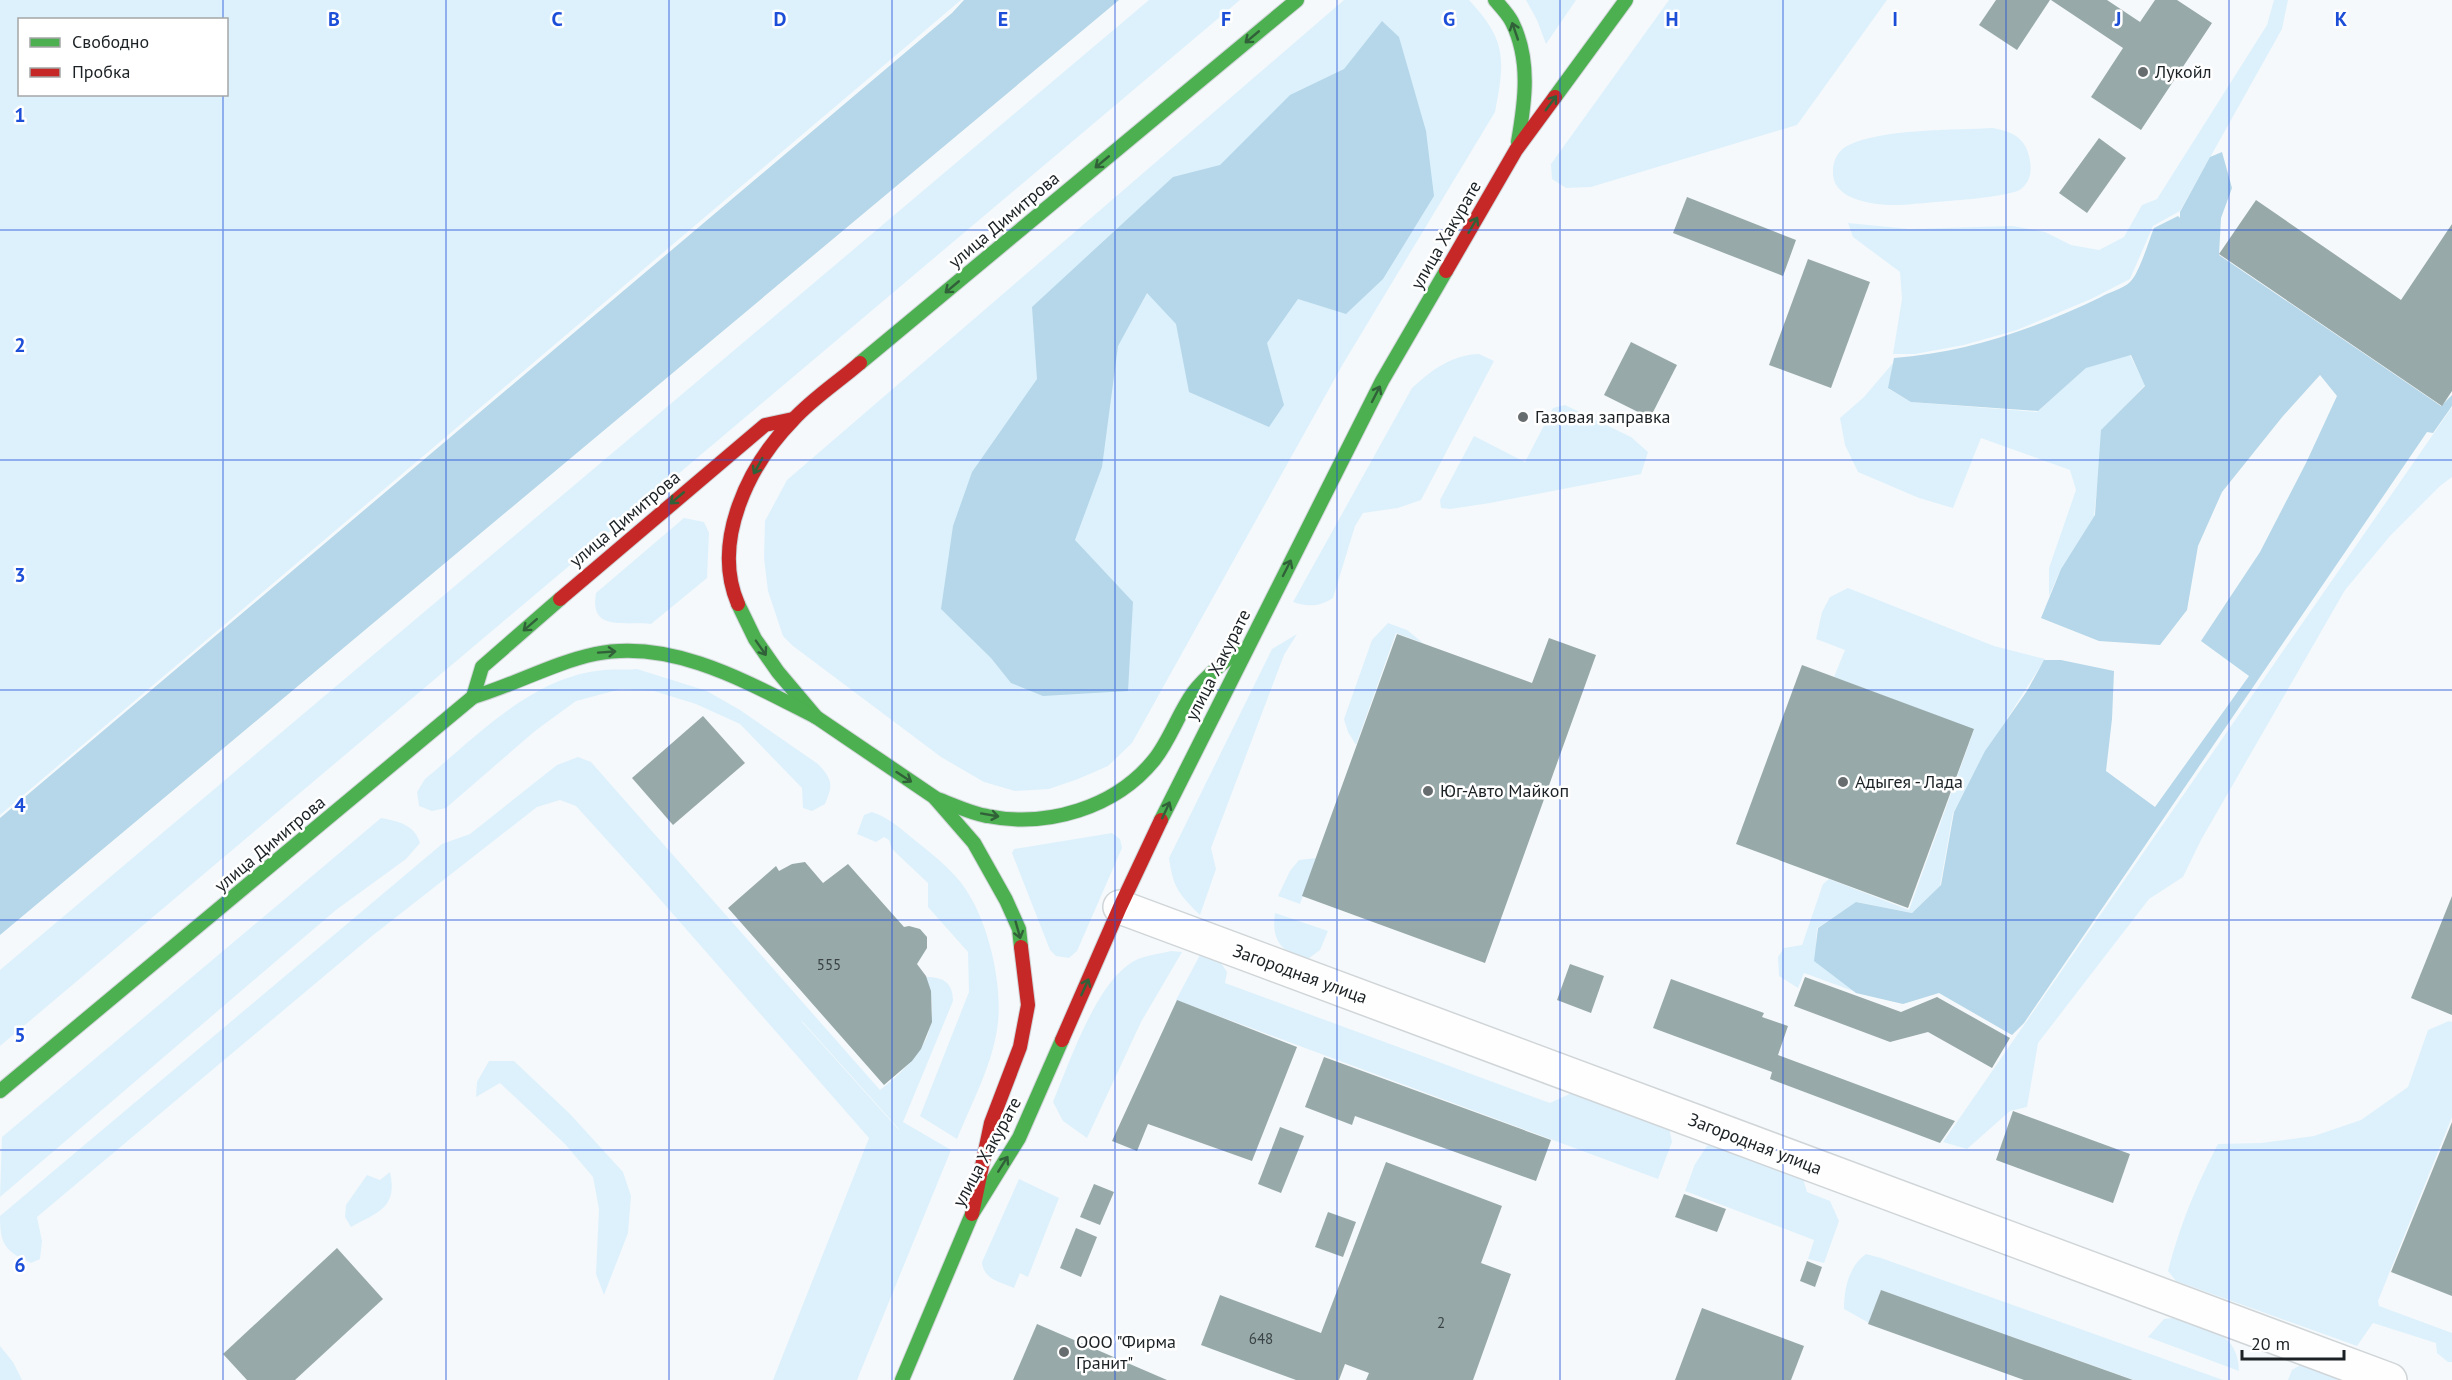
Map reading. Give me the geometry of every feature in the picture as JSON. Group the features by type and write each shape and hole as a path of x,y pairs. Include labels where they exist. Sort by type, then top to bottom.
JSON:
{"main road":[{"name":"улица Димитрова","path":"0,1091 473,697 482,667 635,533 765,425 793,419 1297,0"},
{"path":"1495,0 1512,22 1523,58 1526,98 1516,150"},
{"name":"улица Хакурате","path":"902,1380 972,1214 1019,1137 1120,907 1191,757 1382,381 1516,150 1626,0"},
{"path":"793,419 759,462 742,499 732,531 728,564 736,601 755,639 778,672 816,717"},
{"path":"934,798 988,816 1033,819 1072,814 1116,794 1139,777 1154,760 1194,692 1253,636"},
{"path":"473,697 502,689 597,653 637,650 667,655 698,664 759,688 816,717 934,798 974,843 1006,900 1019,929 1026,977 1028,1005 1020,1047 991,1123 972,1214"}],"street":[{"name":"Загородная улица","path":"1120,907 2390,1380"}],"shaded area":[{"path":"0,0 961,0 0,815"},
{"path":"964,0 1119,0 0,935 0,818 952,13"},
{"path":"1149,0 1240,0 0,1046 0,970"},
{"path":"1344,0 1469,0 1497,39 1501,64 1495,112 1343,364 1132,743 1108,766 1049,789 1015,791 984,782 941,757 793,646 783,636 768,591 764,558 765,521 787,480"},
{"path":"1526,0 1576,0 1546,44"},
{"path":"1669,0 1887,0 1797,125 1591,187 1566,188 1552,179 1551,164"},
{"path":"2274,0 2288,0 2282,29 2180,211 2153,226 2130,279 2091,299 2017,330 1964,345 1915,354 1893,354 1902,299 1900,272 1853,237 1848,223 1909,229 2013,226 2045,232 2071,245 2099,250 2124,237 2142,205 2157,199 2267,25"},
{"path":"1382,21 1399,37 1426,131 1434,196 1383,279 1346,314 1298,299 1267,343 1284,405 1269,427 1189,392 1176,324 1147,293 1118,346 1102,467 1075,540 1133,602 1128,691 1043,696 1011,683 991,658 941,609 953,526 972,472 1037,379 1032,307 1173,177 1220,165 1290,95 1344,69"},
{"path":"1993,128 2016,136 2027,149 2031,169 2029,178 2021,189 2014,192 1970,199 1890,205 1850,197 1835,182 1833,166 1837,155 1845,147 1863,140 1919,131"},
{"path":"2222,152 2232,188 2221,218 2219,255 2441,406 2452,395 2452,406 2433,433 2427,432 2024,1023 2012,1035 1939,993 1903,1004 1856,993 1814,961 1818,928 1856,902 1912,913 1941,885 1954,812 1985,751 2027,691 2044,660 2061,660 2114,671 2112,719 2106,771 2155,807 2249,676 2201,641 2260,552 2306,463 2337,396 2320,375 2283,416 2222,492 2198,546 2187,610 2160,645 2099,641 2041,618 2061,569 2095,515 2101,430 2145,386 2131,355 2086,368 2038,411 1911,402 1888,388 1894,358 1974,345 2026,329 2120,289 2137,272 2154,228 2178,216 2180,218 2180,212 2210,157"},
{"path":"1479,354 1494,361 1421,500 1398,508 1363,513 1355,526 1333,598 1314,605 1293,602 1412,388 1427,375 1451,360"},
{"path":"2130,355 2145,385 2103,429 2094,517 2061,569 2049,596 2049,568 2076,490 2070,470 1981,438 1953,508 1919,498 1858,472 1845,445 1840,418 1864,397 1893,363 1889,389 1912,402 2037,412 2087,367"},
{"path":"1565,405 1631,437 1648,452 1641,474 1490,503 1450,509 1441,508 1440,500 1474,436 1525,462 1553,408"},
{"path":"2452,407 2452,477 2390,536 2345,590 2201,840 2183,877 2149,899 2038,1043 2027,1107 2010,1111 1967,1149 1943,1142"},
{"path":"684,518 704,522 709,533 707,578 651,624 620,623 603,619 598,614 595,605 596,593"},
{"path":"1848,588 1994,646 2045,659 1986,752 1953,813 1940,886 1912,913 1857,902 1817,928 1815,960 1856,992 1804,973 1798,988 1779,976 1778,957 1784,948 1802,945 1823,884 1829,879 1909,910 1974,730 1834,677 1845,650 1816,639 1822,612 1830,597"},
{"path":"1388,623 1407,630 1423,643 1396,633 1356,745 1348,732 1344,719 1372,640"},
{"path":"1297,634 1284,655 1211,848 1216,869 1200,915 1178,890 1169,858 1272,649"},
{"path":"637,669 707,691 740,710 818,764 827,774 830,783 825,804 812,811 803,808 802,788 740,724 696,704 654,691 621,689 576,701 535,731 446,808 432,811 419,806 417,792 425,779 486,727 530,696 578,675 604,670"},
{"path":"578,757 591,762 880,1090 907,1066 925,1041 932,1013 931,996 926,977 938,978 949,985 953,1001 903,1122 951,1150 857,1380 773,1380 869,1138 576,806 560,800 537,807 372,936 37,1217 42,1241 40,1259 31,1263 10,1251 1,1234 0,1216 442,844 470,834 557,765","holes":["802,1021 899,1129 899,1130"]},
{"path":"872,812 896,825 954,874 978,911 989,942 998,992 996,1037 982,1082 957,1139 920,1116 969,992 968,952 928,907 928,883 892,849 889,840 884,837 876,842 857,834 864,815"},
{"path":"381,818 405,825 418,837 420,843 406,859 336,910 0,1197 2,1137"},
{"path":"1112,833 1120,839 1122,848 1077,951 1069,958 1056,956 1050,950 1012,853 1014,849"},
{"path":"1316,858 1300,904 1278,896 1290,871 1299,860"},
{"path":"1275,913 1328,931 1320,950 1308,959 1285,949 1280,944 1275,931"},
{"path":"1171,951 1182,952 1141,1022 1087,1138 1063,1121 1053,1102 1076,1045 1097,1003 1122,970 1140,958"},
{"path":"1200,955 1221,963 1227,972 1225,983 1550,1103 1578,1090 1669,1127 1672,1142 1658,1179 1176,1000"},
{"path":"2449,1021 2452,1022 2452,1117 2378,1301 2379,1306 2452,1333 2452,1362 2448,1362 2437,1353 2436,1343 2373,1323 2357,1346 2176,1281 2168,1271 2173,1253 2189,1206 2218,1144 2261,1143 2314,1136 2361,1120 2408,1087 2428,1030"},
{"path":"489,1061 514,1061 570,1114 623,1172 631,1196 628,1233 604,1295 596,1274 599,1209 593,1177 565,1144 500,1083 476,1097 477,1082"},
{"path":"1723,1142 1802,1175 1807,1192 1830,1201 1839,1221 1824,1263 1808,1259 1814,1240 1685,1191 1695,1164 1707,1146"},
{"path":"390,1172 391,1194 384,1207 351,1227 345,1217 346,1205 367,1175 380,1180"},
{"path":"1019,1179 1059,1198 1028,1277 1020,1273 1014,1288 989,1276 982,1262"},
{"path":"1866,1254 2223,1380 2134,1380 1881,1290 1869,1323 1844,1309 1849,1278 1855,1265"},
{"path":"2180,1317 2212,1329 2228,1340 2234,1348 2239,1371 2148,1337 2164,1319"},
{"path":"0,1346 13,1362 22,1380 0,1380"},
{"path":"2302,1364 2344,1380 2288,1380 2292,1370"}],"building":[{"path":"1996,0 2050,0 2017,50 1979,25"},
{"name":"Лукойл","path":"2051,0 2107,0 2140,22 2155,0 2177,0 2212,23 2141,130 2091,97 2123,48"},
{"path":"2099,138 2126,158 2087,213 2059,193"},
{"path":"1687,197 1796,240 1783,276 1673,233"},
{"path":"2256,200 2401,300 2452,224 2452,391 2442,406 2219,254"},
{"path":"1808,259 1870,282 1831,388 1769,365"},
{"path":"1631,342 1677,365 1650,418 1604,395"},
{"path":"1397,634 1532,683 1549,638 1596,655 1485,963 1302,896"},
{"path":"1802,665 1974,729 1908,908 1736,844"},
{"path":"703,716 745,763 673,825 632,778"},
{"path":"805,862 823,883 848,864 904,927 920,929 927,937 927,948 917,964 926,976 931,991 932,1022 921,1049 912,1061 884,1085 728,908 776,866 779,871 792,864"},
{"path":"2452,896 2452,1015 2411,998"},
{"path":"1570,964 1604,976 1591,1013 1557,1000"},
{"path":"1805,977 1901,1012 1937,997 2010,1038 1992,1068 1928,1032 1890,1042 1794,1006"},
{"path":"1671,979 1764,1013 1762,1017 1788,1026 1778,1055 1955,1121 1940,1143 1770,1079 1772,1072 1653,1028"},
{"path":"1177,1000 1297,1047 1252,1161 1148,1124 1137,1151 1112,1141"},
{"path":"1324,1057 1551,1140 1536,1181 1355,1116 1352,1125 1305,1107"},
{"path":"2013,1111 2130,1154 2113,1203 1996,1160"},
{"path":"2452,1122 2452,1296 2391,1272"},
{"path":"1280,1127 1304,1136 1281,1193 1258,1184"},
{"path":"1386,1162 1502,1206 1481,1263 1511,1274 1473,1380 1366,1380 1369,1373 1345,1364 1339,1380 1296,1380 1201,1345 1220,1295 1321,1333"},
{"path":"1094,1184 1114,1192 1100,1225 1080,1217"},
{"path":"1684,1194 1726,1209 1717,1232 1675,1217"},
{"path":"1328,1212 1356,1222 1343,1257 1315,1247"},
{"path":"1076,1228 1097,1237 1081,1277 1060,1268"},
{"path":"337,1248 383,1299 295,1380 247,1380 223,1354"},
{"path":"1807,1261 1822,1267 1815,1287 1800,1281"},
{"path":"1881,1290 2133,1380 2024,1380 1868,1324"},
{"path":"1702,1308 1804,1346 1791,1380 1675,1380"},
{"name":"ООО \"Фирма Гранит\"","path":"1037,1324 1167,1380 1013,1380"}],"traffic: fast":[{"path":"860,363 1297,0"},
{"path":"1495,0 1512,22 1522,51 1525,81 1518,142"},
{"path":"1555,97 1626,0"},
{"path":"1161,820 1382,381 1446,271"},
{"path":"0,1091 473,697 482,667 560,599"},
{"path":"738,604 755,639 778,672 816,717 934,797 974,843 1006,900 1019,929 1021,947"},
{"path":"473,697 579,658 624,651 653,652 681,658 737,678 816,717"},
{"path":"935,798 974,813 1010,819 1056,816 1100,802 1120,791 1154,760 1193,693 1236,651"},
{"path":"902,1380 972,1214 1019,1138 1062,1040"}],"traffic: jam":[{"path":"1446,271 1516,150 1555,97"},
{"path":"738,604 731,580 729,555 732,530 749,481 777,438 800,412 860,363"},
{"path":"560,599 765,425 793,419"},
{"path":"1062,1040 1161,820"},
{"path":"972,1214 991,1123 1020,1047 1028,1005 1021,947"}],"place":[{"name":"Лукойл","path":"2143,72"},
{"name":"Газовая заправка","path":"1523,417"},
{"name":"Адыгея - Лада","path":"1843,782"},
{"name":"Юг-Авто Майкоп","path":"1428,791"},
{"name":"ООО \"Фирма Гранит\"","path":"1064,1352"}]}
